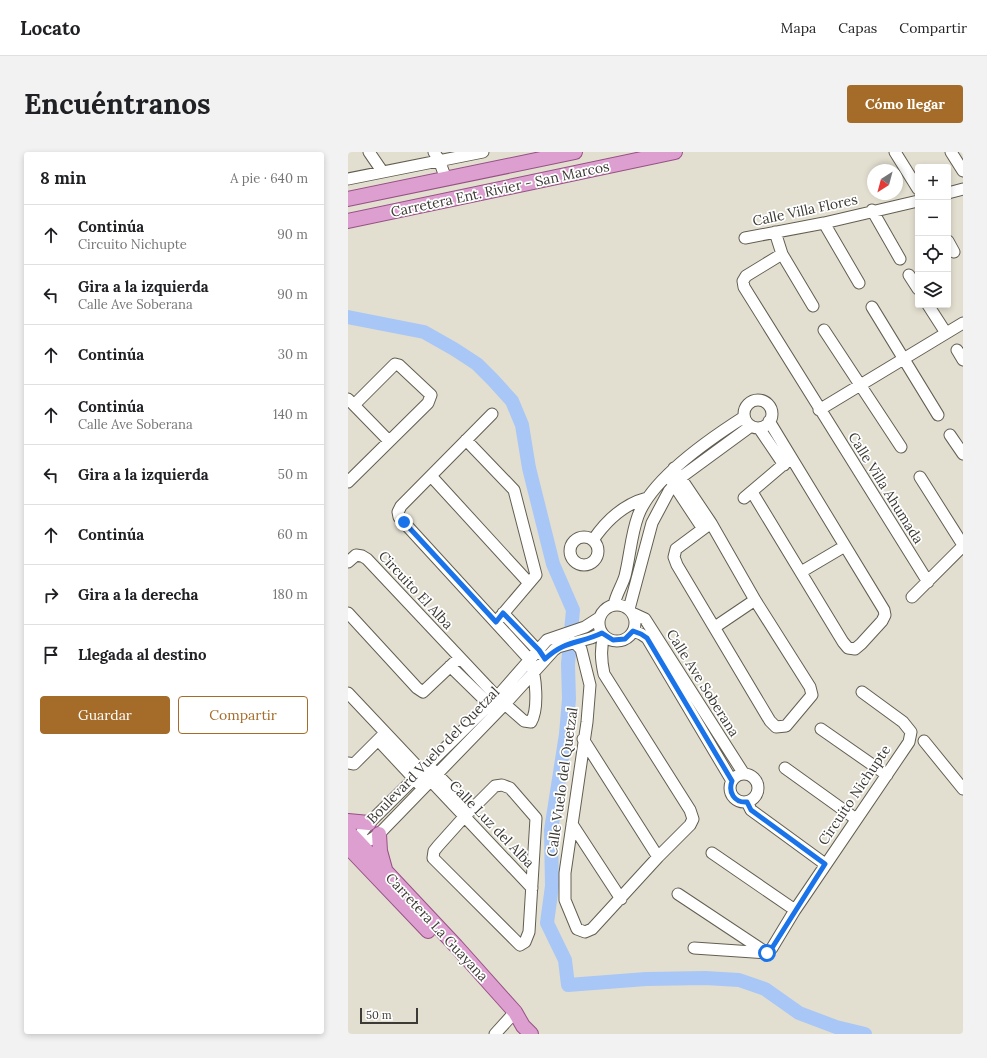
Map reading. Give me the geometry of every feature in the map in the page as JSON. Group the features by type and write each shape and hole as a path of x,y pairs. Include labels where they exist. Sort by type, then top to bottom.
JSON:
{"main road":[{"name":"Carretera Ent. Rivier - San Marcos","path":"348,199 575,152"},
{"name":"Carretera Ent. Rivier - San Marcos","path":"348,221 675,152"},
{"path":"375,194 381,214"},
{"path":"348,821 369,824"},
{"name":"Carretera La Guayana","path":"348,831 352,843 401,897 406,908 527,1030"},
{"path":"379,834 380,851 386,872"},
{"name":"Carretera La Guayana","path":"352,843 386,872 512,1015"}],"street":[{"path":"369,152 382,171"},
{"path":"348,179 436,156 483,152"},
{"path":"895,152 915,184"},
{"path":"951,152 963,171"},
{"path":"436,156 446,179"},
{"path":"951,192 963,189"},
{"name":"Calle Villa Flores","path":"745,238 824,223 872,210 915,202"},
{"path":"872,210 900,259"},
{"path":"824,223 859,283"},
{"path":"775,232 782,254 813,306"},
{"path":"951,246 954,252"},
{"name":"Calle Villa Ahumada","path":"782,254 746,276 744,287 819,410 928,582"},
{"path":"909,274 915,284"},
{"path":"872,307 938,415"},
{"path":"930,308 946,333"},
{"path":"819,410 963,323"},
{"path":"824,330 861,384 901,447"},
{"path":"957,350 963,360"},
{"path":"350,475 389,441 428,403 431,395 399,365 395,364 351,402 389,441"},
{"path":"788,462 748,495 801,572 843,642 848,648 855,649 885,615 884,610 845,546 788,462 769,421 771,413 768,406 758,400 747,405 751,423 788,462"},
{"path":"492,414 401,506 398,512 399,517 500,617 542,654"},
{"path":"614,605 624,578 638,516 647,498 671,471 751,423 767,424 769,421"},
{"path":"630,611 652,522 658,508 677,481 751,423"},
{"path":"950,435 963,454"},
{"path":"466,440 514,490 536,575 500,617"},
{"path":"671,471 677,481 707,526 755,600 810,687 812,695 786,726 776,726 770,721 715,627 676,565 674,557 676,550 707,526"},
{"path":"432,476 528,583"},
{"path":"912,597 963,546 920,477"},
{"path":"592,540 604,523 635,501 647,498"},
{"path":"801,572 845,546"},
{"name":"Circuito El Alba","path":"348,562 356,555 367,559 497,702"},
{"path":"715,627 755,600"},
{"path":"572,824 621,899 658,857 690,825 693,819 690,810 604,674 601,658 603,634 599,624 599,618 607,607 614,605 621,605 630,611 635,619 633,631 625,639 620,641 613,640 603,634"},
{"name":"Calle Ave Soberana","path":"630,611 645,619 744,774"},
{"path":"348,613 417,688 423,692 458,658"},
{"path":"450,666 524,721 531,722 536,715 532,665 500,617"},
{"name":"Boulevard Vuelo del Quetzal","path":"352,843 370,840 379,834 425,776 542,654 547,640 585,627 599,618"},
{"name":"Calle Ave Soberana","path":"633,631 647,638 732,781"},
{"name":"Boulevard Vuelo del Quetzal","path":"542,654 558,647 603,634"},
{"name":"Calle Vuelo del Quetzal","path":"574,642 581,649 590,685 587,722 583,739 566,873 565,900 577,929 585,932 592,929 621,899"},
{"name":"Circuito Nichupte","path":"767,953 772,948 825,864 909,742 911,732 903,722 862,692"},
{"name":"Calle Luz del Alba","path":"348,693 382,737 468,813 532,888"},
{"name":"Boulevard Vuelo del Quetzal","path":"352,843 369,824 497,712 497,702"},
{"path":"821,729 887,775"},
{"path":"348,763 354,764 382,737"},
{"path":"583,739 658,857"},
{"path":"924,741 963,789"},
{"path":"785,768 856,819"},
{"path":"744,774 753,778 758,787 755,797 747,802 737,801 733,797 730,786 732,781 737,776 744,774"},
{"path":"502,785 510,788 536,818 532,888 529,932 525,942 520,945 433,858 434,852 438,846 495,786 502,785"},
{"path":"747,802 751,810 825,864"},
{"path":"369,824 379,834"},
{"path":"712,853 795,910"},
{"path":"678,894 767,953"},
{"path":"694,948 767,953"},
{"path":"495,1034 512,1015"}],"waterway":[{"path":"348,317 424,332 454,349 477,364 512,401 522,425 529,468 553,564 573,610 568,664 569,699 566,734 551,830 552,886 547,923 565,960 568,985 646,979 705,978 739,980 765,989 799,1013 836,1027 865,1034"}],"route":[{"path":"404,522 496,622 503,613 539,650 545,659 558,647 591,638 602,633 608,638 620,641 625,639 633,631 647,638 732,781 730,792 733,797 737,801 747,802 751,810 825,864 772,948 767,953"}]}
